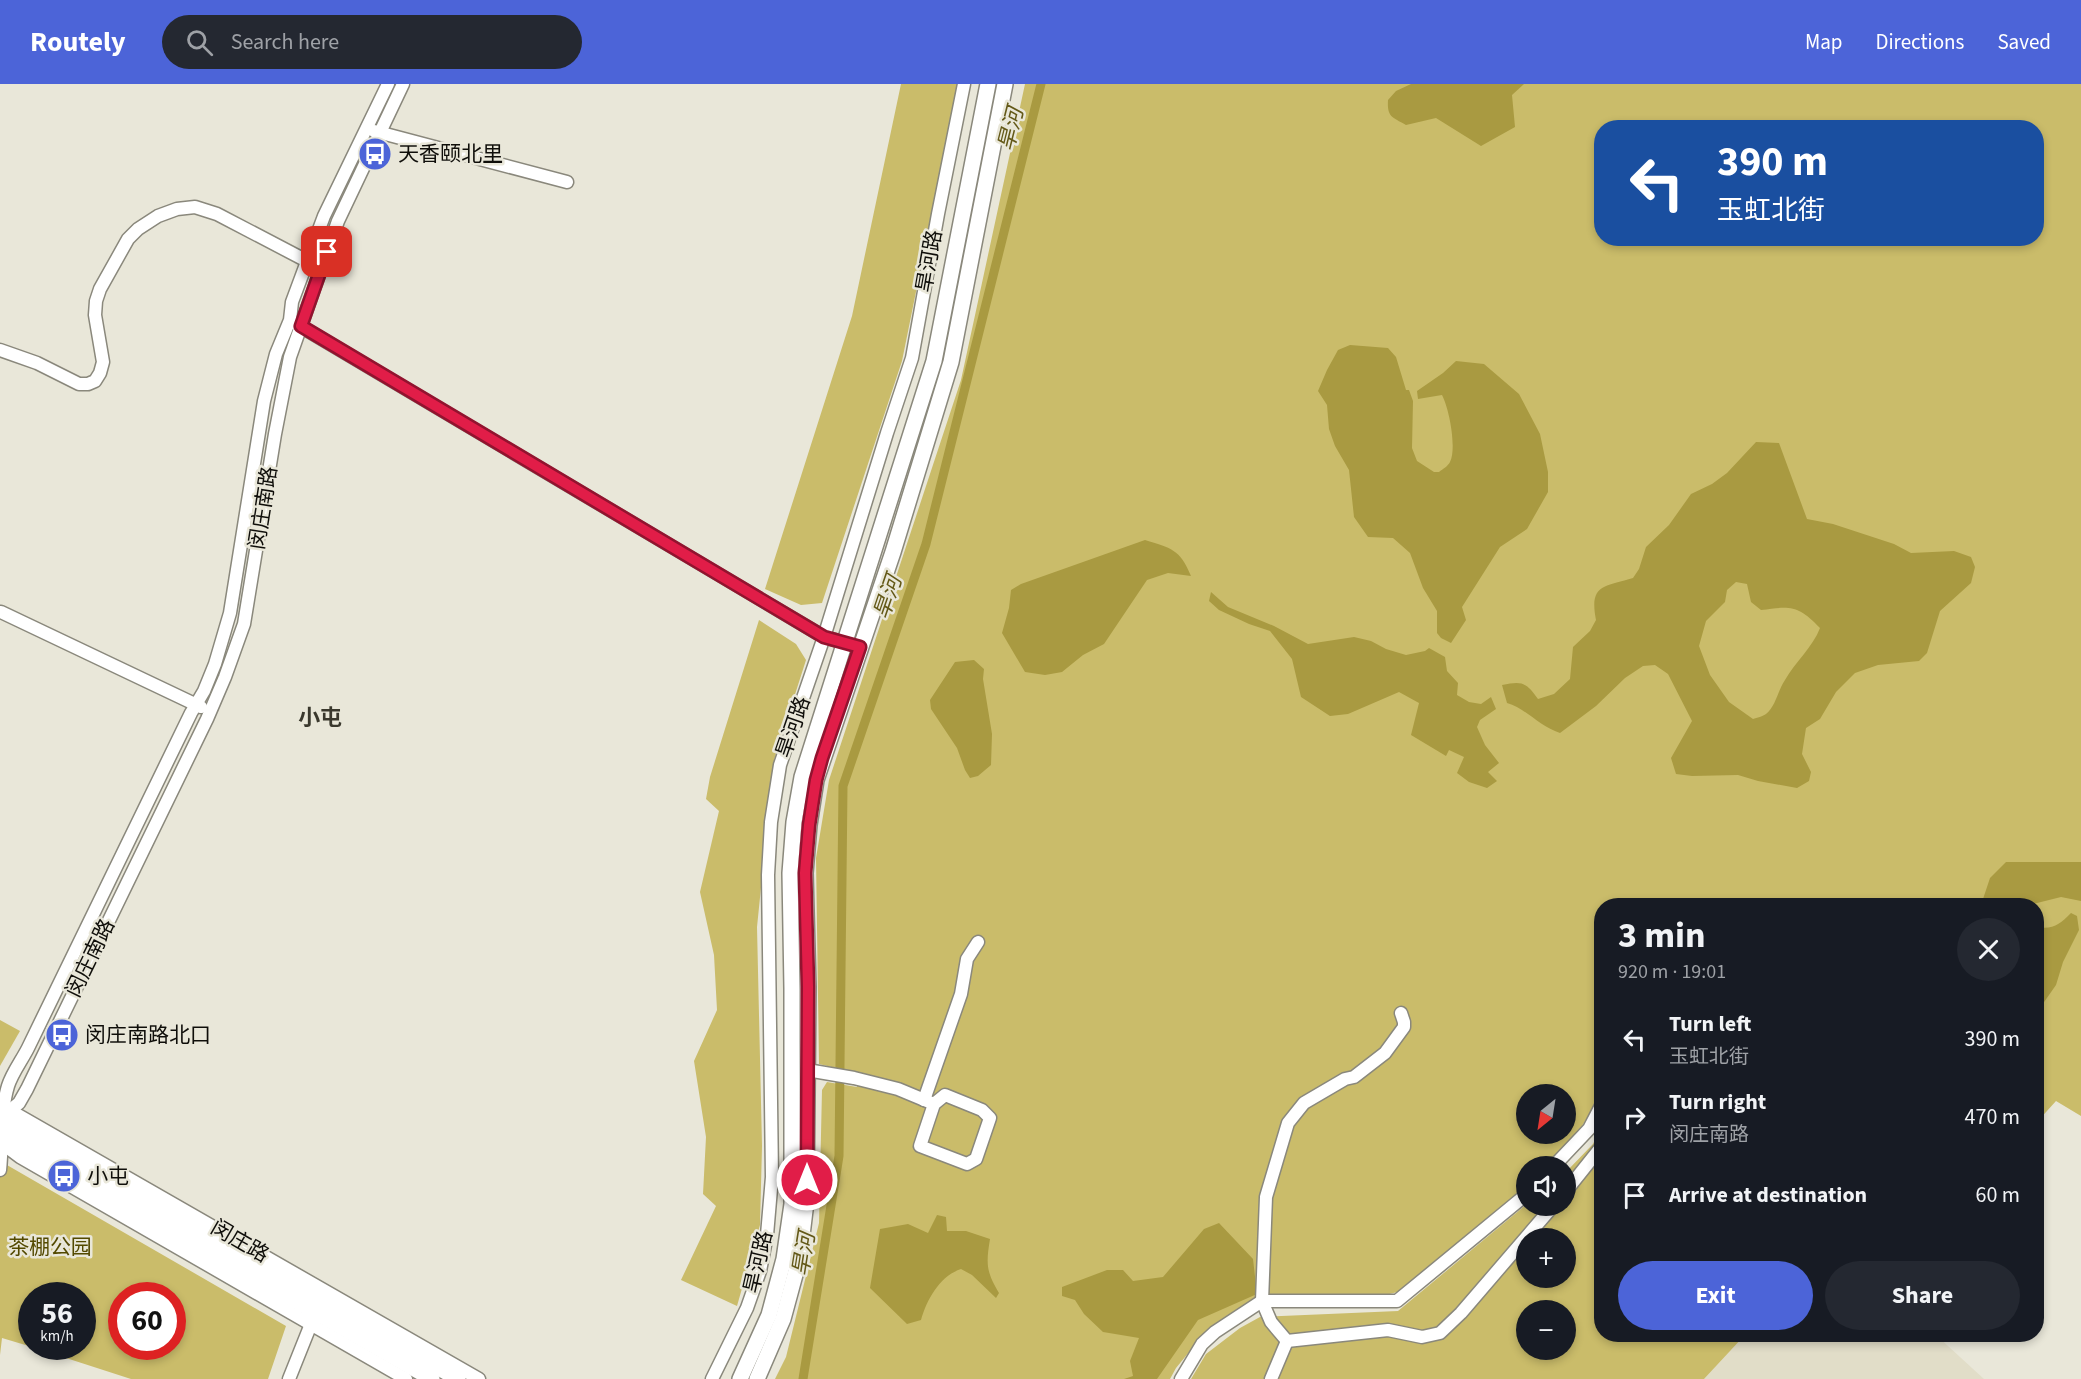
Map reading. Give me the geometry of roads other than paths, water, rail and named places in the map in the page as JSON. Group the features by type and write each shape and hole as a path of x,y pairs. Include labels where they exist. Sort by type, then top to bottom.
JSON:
{"main road":[{"name":"旱河路","path":"740,1379 769,1315 784,1259 792,1203 790,873 794,822 815,756 843,642 911,438 934,361 988,84"},
{"name":"旱河路","path":"757,1379 783,1319 799,1260 806,1202 813,1071 805,873 816,780 815,756 860,647 893,552 951,362 977,217 1005,84"},
{"name":"闵庄路","path":"3,1122 27,1147 314,1319 432,1379"},
{"name":"闵庄路","path":"3,1122 458,1379"}],"street":[{"name":"闵庄南路","path":"3,1122 23,1096 211,711 232,660 244,624 290,357 295,323 292,302 324,216 388,84"},
{"name":"闵庄南路","path":"3,1122 8,1085 215,664 230,613 264,401 276,354 295,323 338,221 403,84"},
{"name":"旱河路","path":"712,1379 747,1308 760,1271 767,1235 772,1178 768,875 771,822 780,765 824,637 912,357 964,84"},
{"path":"367,129 567,182"},
{"path":"0,350 37,363 79,384 95,381 103,362 95,315 100,289 128,238 138,228 158,216 177,209 195,207 217,214 307,261"},
{"path":"295,323 824,637 860,647"},
{"path":"1,612 211,711"},
{"path":"813,1071 898,1089 929,1102 945,1095 982,1110 990,1118 976,1159 967,1164 920,1146 929,1102 961,994 967,959 978,942"},
{"path":"1287,1341 1271,1322 1262,1301 1266,1197 1288,1123 1304,1103 1345,1079 1354,1077 1385,1053 1404,1027 1401,1013"},
{"path":"1563,1156 1589,1129 1594,1119"},
{"path":"0,1170 3,1122"},
{"name":"闵庄路","path":"3,1122 480,1379"},
{"path":"1576,1178 1594,1156"},
{"path":"1181,1379 1202,1344 1215,1332 1262,1301 1396,1301 1516,1203"},
{"path":"1287,1341 1388,1330 1422,1337 1440,1333 1461,1313 1544,1216"},
{"path":"289,1379 314,1319"},
{"name":"闵庄路","path":"314,1319 406,1379"},
{"path":"1271,1379 1287,1341"}],"waterway":[{"name":"旱河","path":"803,1379 839,1156 843,786 926,544 1041,84"}],"place":[{"name":"天香颐北里","path":"375,154"},
{"name":"闵庄南路北口","path":"62,1035"},
{"name":"小屯","path":"64,1176"}],"district":[{"name":"小屯","path":"320,717"}],"park label":[{"name":"茶棚公园","path":"50,1247"}]}
